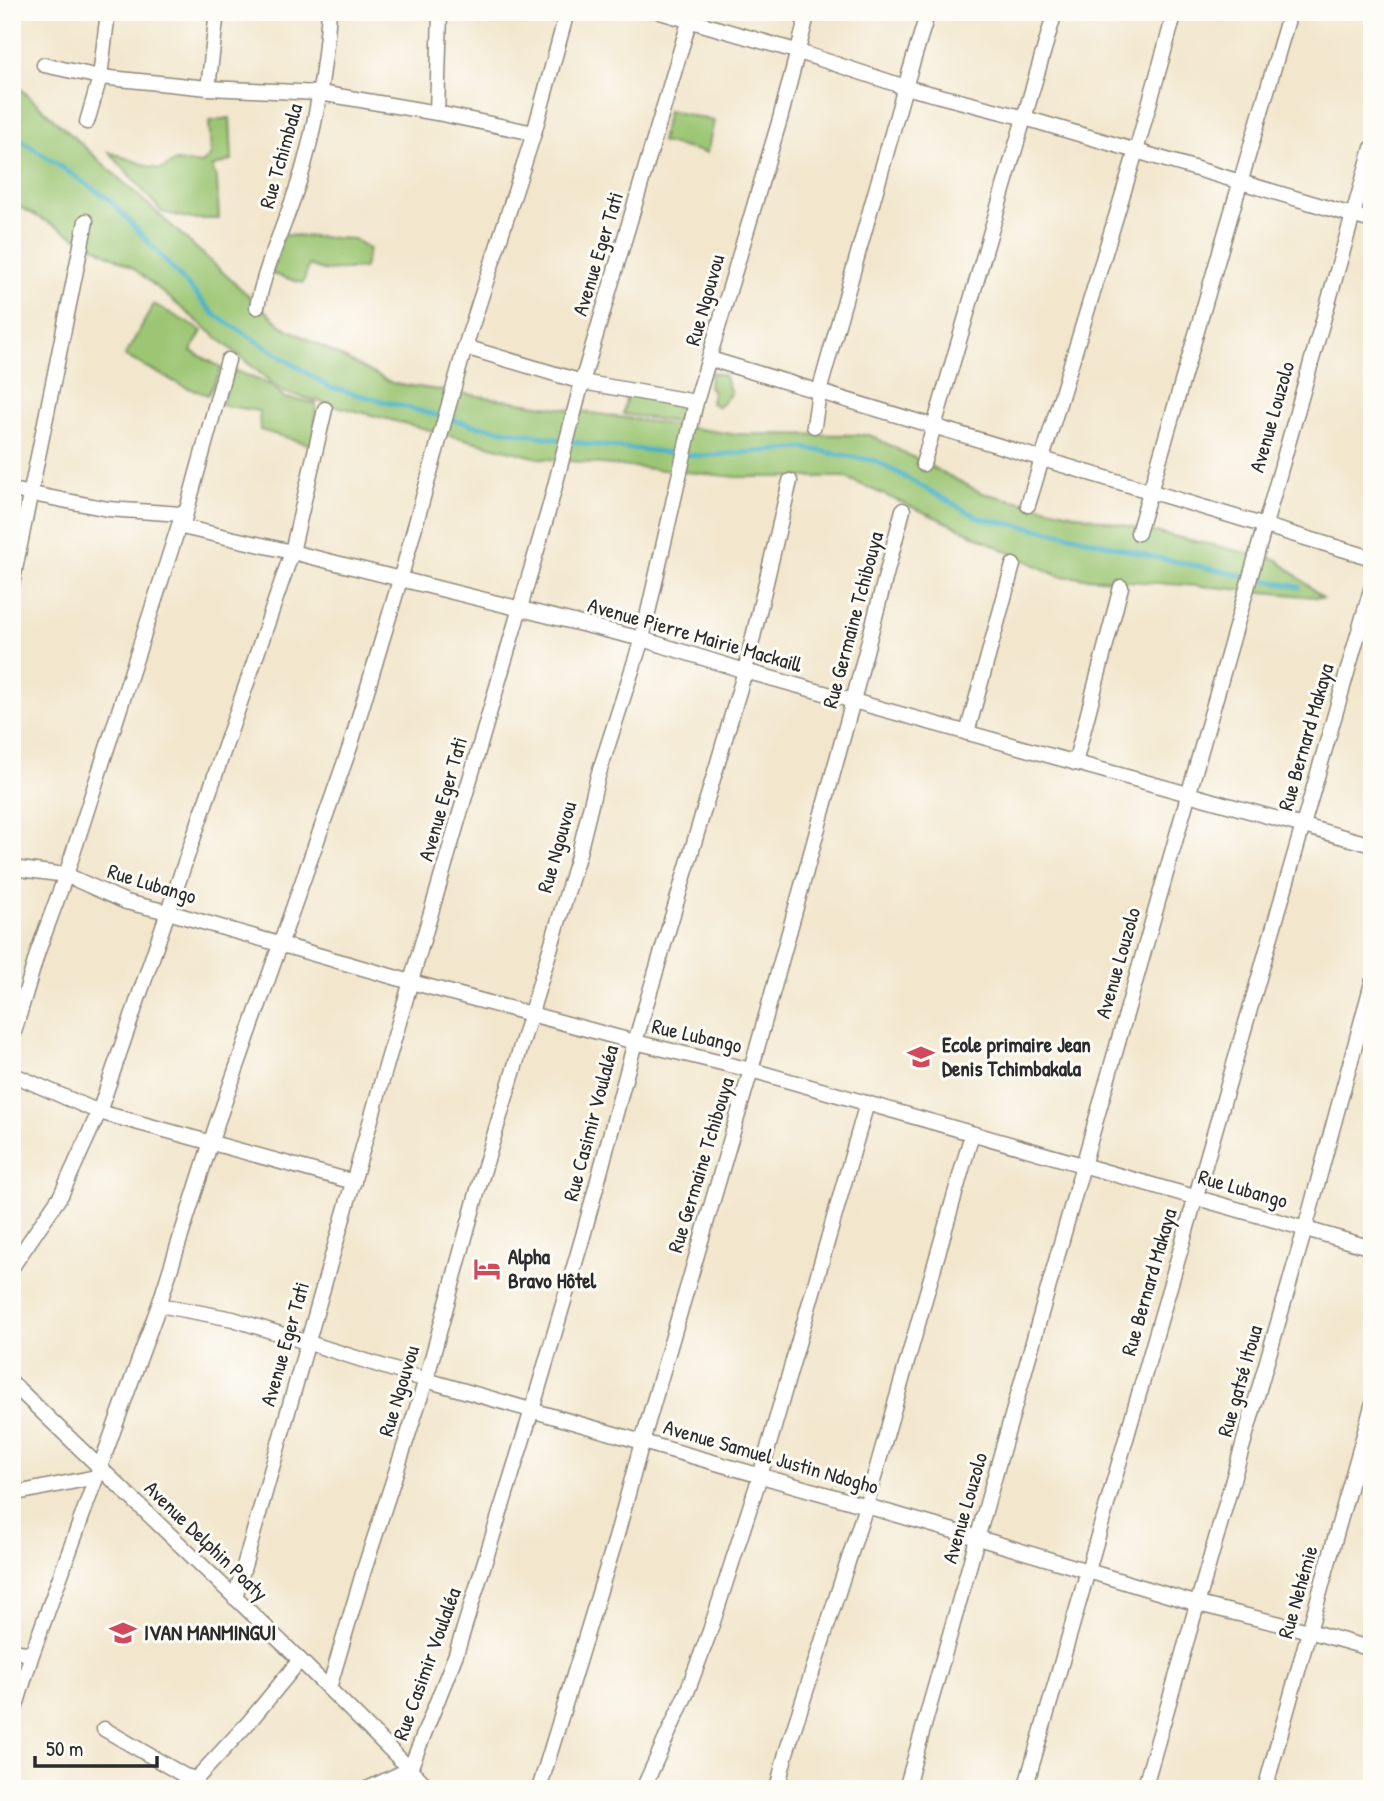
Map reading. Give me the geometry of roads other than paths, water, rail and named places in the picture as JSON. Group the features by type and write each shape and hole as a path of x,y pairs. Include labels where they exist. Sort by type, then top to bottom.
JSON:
{"street":[{"path":"87,122 100,77 108,12"},
{"path":"208,88 217,12"},
{"name":"Rue Tchimbala","path":"257,307 262,281 304,166 325,67 329,12"},
{"path":"438,113 440,12"},
{"path":"12,1719 32,1654 159,1305 211,1142 350,747 465,347 534,133 567,12"},
{"path":"660,12 691,16 905,87 1025,118 1372,221"},
{"name":"Rue Ngouvou","path":"329,1688 426,1380 479,1186 579,853 598,776 642,639 696,402 780,119 808,12"},
{"path":"814,426 818,392 928,12"},
{"path":"923,464 1055,12"},
{"path":"1028,505 1136,151 1175,12"},
{"path":"1138,533 1290,12"},
{"name":"Avenue Eger Tati","path":"235,1598 550,505 582,382 691,16"},
{"path":"44,65 100,77 208,88 320,93 534,133"},
{"name":"Avenue Louzolo","path":"906,1789 1372,148"},
{"path":"12,584 86,221"},
{"path":"465,347 582,382 696,402"},
{"path":"710,359 1372,558"},
{"path":"12,1039 38,951 66,875 182,521 228,360"},
{"path":"12,1267 61,1195 99,1112 292,552 325,409"},
{"name":"Rue Casimir Voulaléa","path":"410,1769 456,1654 532,1410 583,1236 635,1042 745,671 790,481"},
{"name":"Avenue Pierre Mairie Mackaill","path":"12,490 182,521 400,580 642,639 745,671 1372,845"},
{"name":"Rue Germaine Tchibouya","path":"539,1789 616,1538 751,1070 903,510"},
{"path":"967,733 1013,565"},
{"name":"Rue Bernard Makaya","path":"1025,1789 1372,586"},
{"path":"1076,763 1121,587"},
{"name":"Rue Lubango","path":"12,868 66,875 125,902 411,982 751,1070 1372,1248"},
{"name":"Rue gatsé Itoua","path":"1144,1789 1305,1229 1372,983"},
{"path":"12,1074 99,1112 354,1182"},
{"path":"643,1789 701,1655 760,1476 867,1103"},
{"path":"777,1789 786,1753 866,1506 972,1133"},
{"name":"Avenue Samuel Justin Ndogho","path":"159,1305 233,1319 426,1380 1198,1604 1309,1630 1372,1649"},
{"name":"Avenue Delphin Poaty","path":"12,1382 99,1473 300,1660 430,1789"},
{"name":"Rue Nehémie","path":"1265,1789 1372,1406"},
{"path":"12,1494 99,1473"},
{"path":"12,1651 32,1654"},
{"path":"104,1729 185,1776 196,1779 249,1722 300,1660"},
{"path":"367,1789 410,1769"}],"waterway":[{"path":"12,134 110,200 214,314 329,387 473,425 587,444 702,456 804,448 876,461 979,518 1074,536 1149,556 1299,587"}],"place":[{"name":"Ecole primaire Jean Denis Tchimbakala","path":"921,1057"},
{"name":"Alpha Bravo Hôtel","path":"487,1269"},
{"name":"IVAN MANMINGUI","path":"123,1633"}]}
